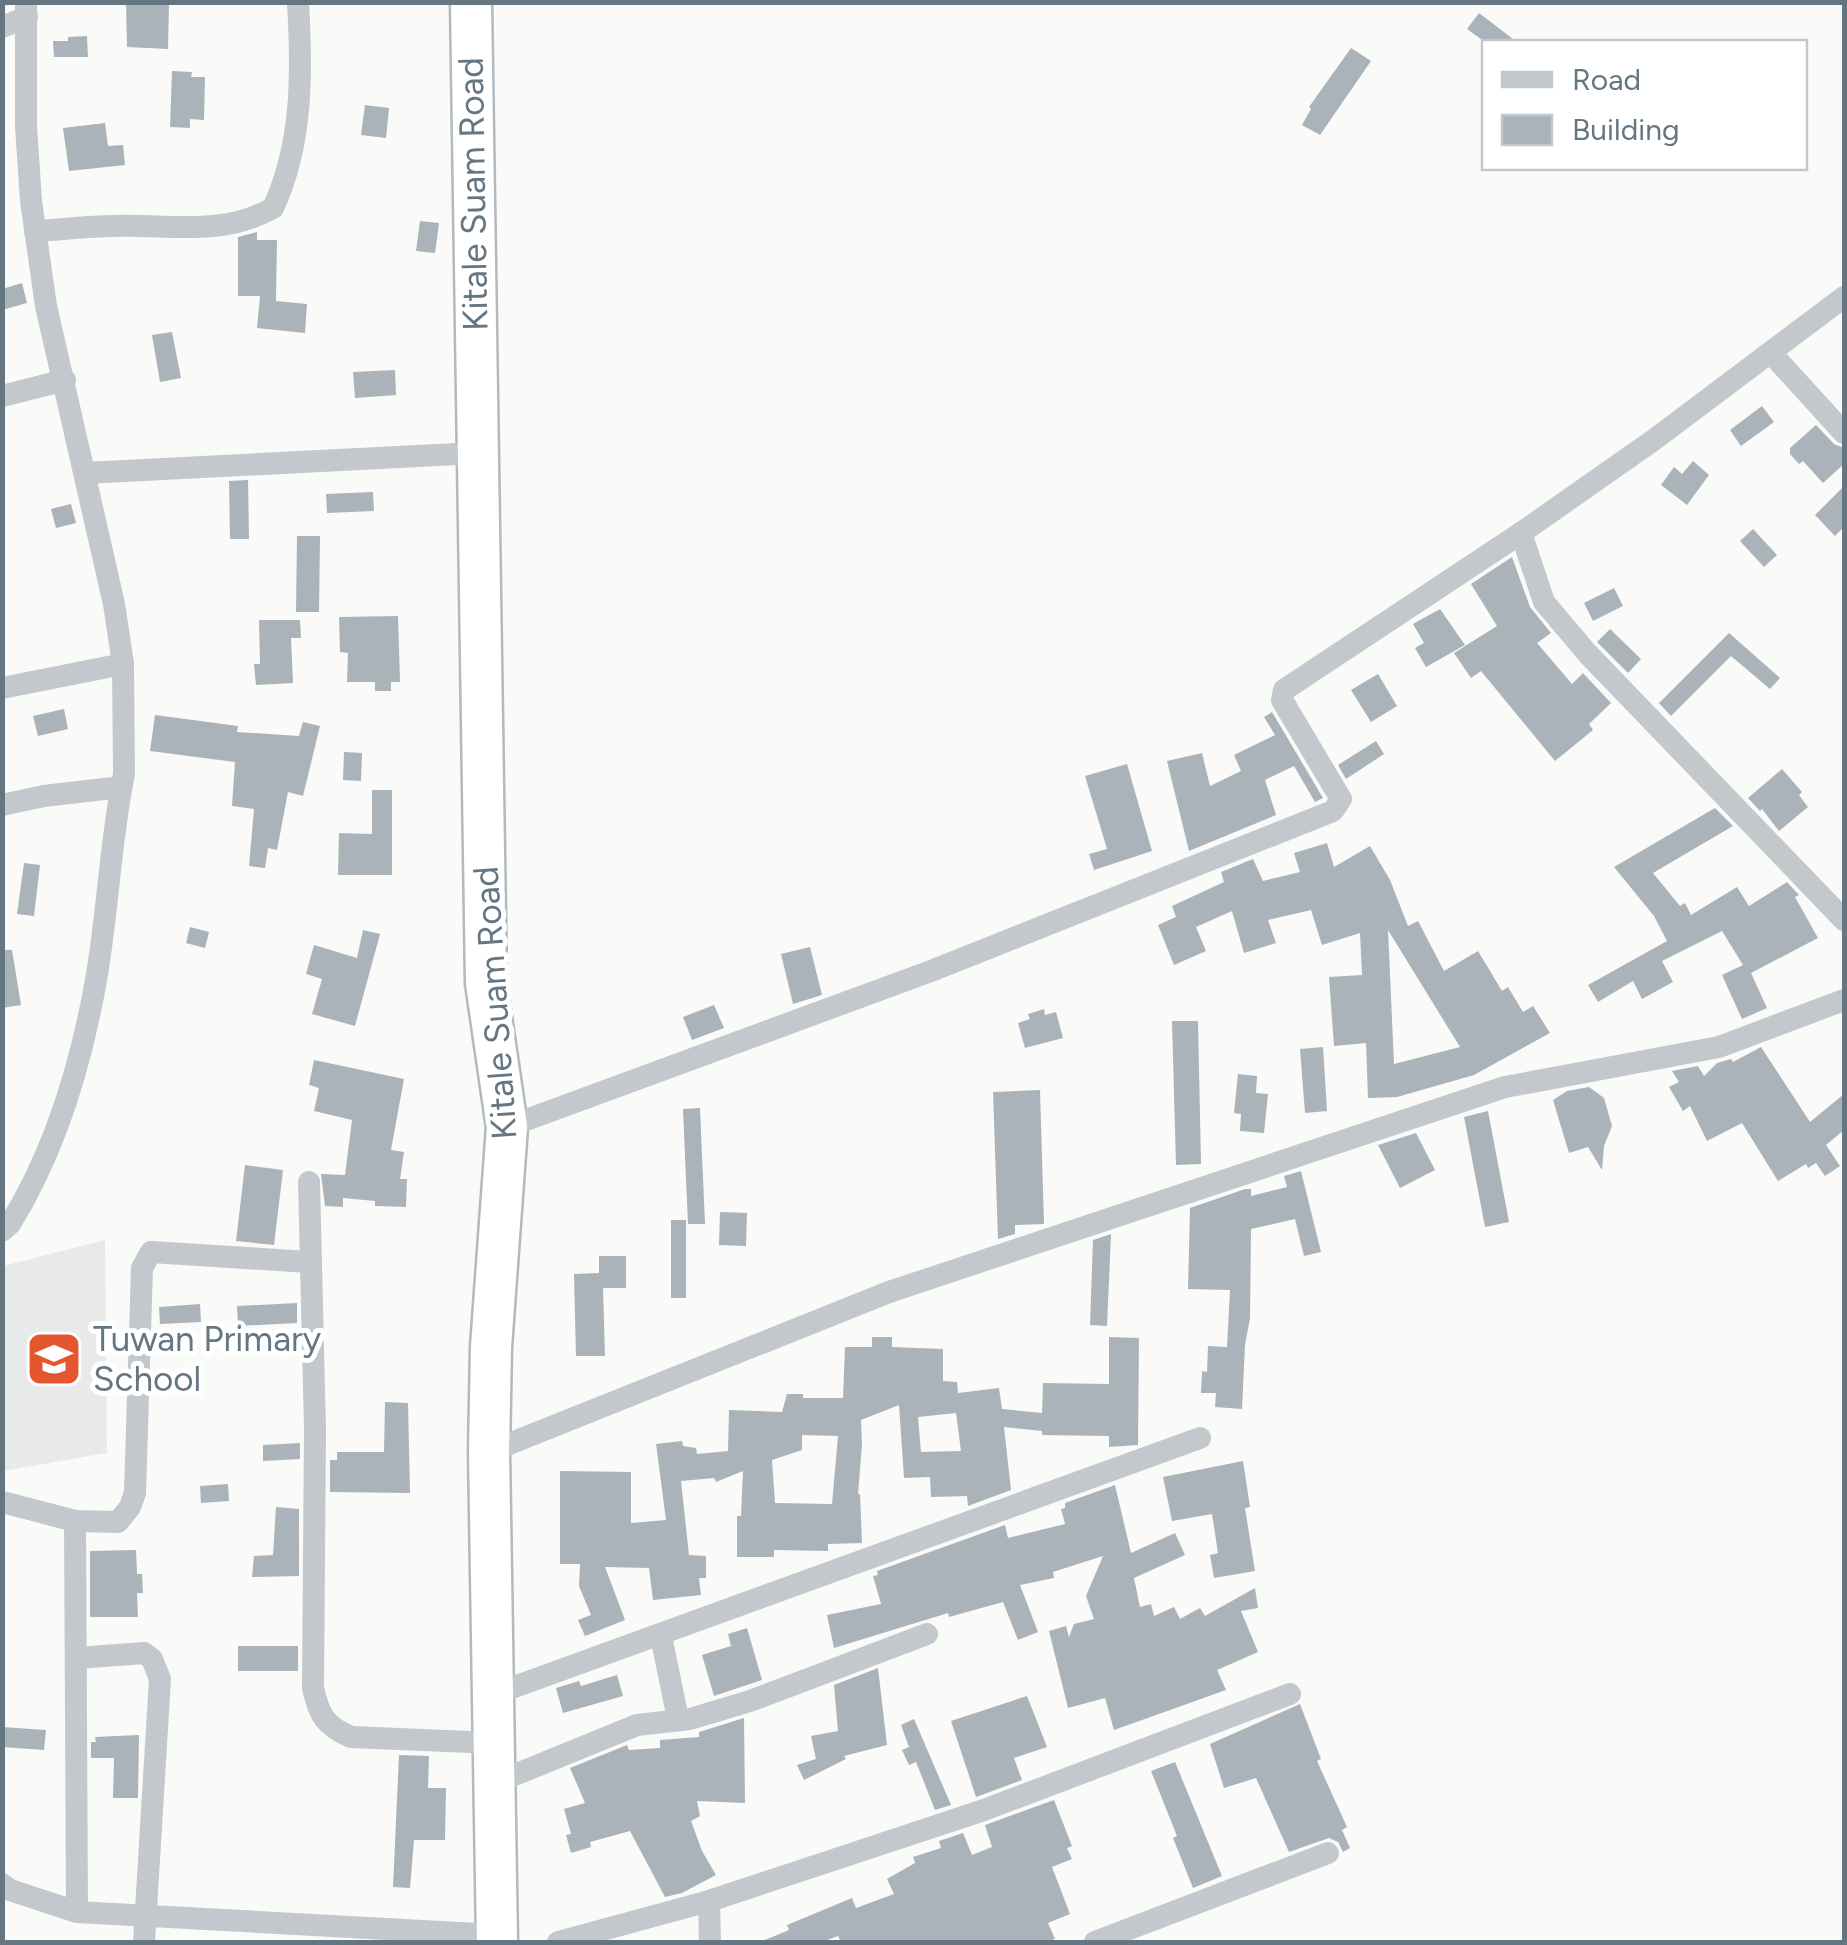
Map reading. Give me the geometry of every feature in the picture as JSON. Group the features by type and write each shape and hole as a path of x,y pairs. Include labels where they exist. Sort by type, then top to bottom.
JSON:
{"highway":[{"name":"Kitale Suam Road","path":"471,2 486,983 507,1127 491,1348 489,1452 497,1938"}],"street":[{"path":"36,232 113,226 221,227 249,221 274,208 294,154 301,55 298,2"},
{"path":"2,1230 10,1224 44,1164 83,1042 96,978 125,742 123,664 114,604 46,306 36,232 26,126 27,10"},
{"path":"2,26 27,10"},
{"path":"507,1127 931,971 1333,811 1342,799 1282,700 1284,690 1522,533 1844,297"},
{"path":"1771,354 1844,433"},
{"path":"2,396 65,380"},
{"path":"85,473 477,453"},
{"path":"1522,533 1544,602 1587,653 1844,920"},
{"path":"2,688 123,664"},
{"path":"2,804 121,787"},
{"path":"489,1452 961,1267 1506,1087 1719,1047 1844,1000"},
{"path":"309,1182 315,1430 313,1688 318,1714 331,1729 351,1738 494,1743"},
{"path":"2,1502 75,1521 118,1522 130,1508 135,1493 142,1268 146,1256 159,1251 310,1262"},
{"path":"495,1694 1200,1438"},
{"path":"75,1521 77,1912"},
{"path":"495,1783 637,1725 690,1719 750,1701 927,1634"},
{"path":"661,1636 678,1719"},
{"path":"77,1658 144,1652 152,1659 160,1679 144,1942"},
{"path":"558,1942 709,1901 984,1810 1290,1694"},
{"path":"1095,1942 1328,1854"},
{"path":"2,1884 77,1912 357,1935 497,1938"},
{"path":"709,1901 710,1942"}],"shaded area":[{"name":"Tuwan Primary School","path":"105,1240 107,1453 3,1471 3,1266"}],"building":[{"path":"126,2 169,2 168,49 127,47"},
{"path":"1479,13 1514,40 1482,40 1467,29"},
{"path":"87,36 88,57 54,57 53,41"},
{"path":"1351,48 1371,61 1320,135 1302,125 1309,107"},
{"path":"172,71 205,77 204,120 190,119 190,128 170,127"},
{"path":"365,105 389,108 386,138 361,135"},
{"path":"105,123 108,146 123,145 125,165 69,171 63,128"},
{"path":"420,221 439,223 435,253 416,251"},
{"path":"257,232 257,240 277,240 276,301 307,304 305,333 257,328 260,296 238,296 238,237"},
{"path":"22,283 27,303 2,310 2,289"},
{"path":"172,332 181,378 160,382 152,335"},
{"path":"395,370 396,395 355,398 353,372"},
{"path":"1762,406 1774,422 1741,446 1730,430"},
{"path":"1816,425 1834,444 1844,448 1844,464 1823,483 1803,461 1799,464 1790,454 1790,448"},
{"path":"1693,461 1709,475 1687,505 1661,485 1674,467 1682,474"},
{"path":"248,480 249,539 230,539 229,481"},
{"path":"1844,486 1844,527 1835,536 1815,515"},
{"path":"373,492 374,511 327,513 326,494"},
{"path":"71,504 76,523 56,528 51,509"},
{"path":"1753,529 1777,555 1764,567 1740,541"},
{"path":"297,536 320,536 319,612 296,612"},
{"path":"1512,557 1530,607 1551,633 1537,643 1572,684 1583,673 1611,703 1589,724 1593,730 1555,761 1481,671 1471,678 1454,653 1497,626 1471,584"},
{"path":"1614,588 1623,606 1593,621 1584,603"},
{"path":"1440,609 1465,645 1426,667 1415,648 1424,643 1413,624"},
{"path":"398,616 400,682 391,682 391,691 375,691 375,682 347,682 348,653 340,652 339,617"},
{"path":"259,620 300,620 301,638 291,638 293,683 256,685 254,664 260,664"},
{"path":"1610,629 1641,659 1628,673 1597,642"},
{"path":"1729,633 1780,678 1770,689 1731,656 1671,716 1659,703"},
{"path":"1378,674 1397,706 1371,722 1351,690"},
{"path":"64,709 68,729 38,736 33,716"},
{"path":"1272,712 1323,798 1315,802 1294,766 1265,780 1276,815 1189,851 1167,761 1202,753 1210,786 1241,771 1234,755 1275,735 1264,717"},
{"path":"155,715 238,726 237,732 299,736 303,722 320,726 303,796 288,792 277,850 268,848 265,868 249,866 254,809 232,806 235,762 150,751"},
{"path":"1376,741 1384,754 1346,779 1338,765"},
{"path":"344,752 362,753 361,781 343,780"},
{"path":"1127,764 1152,851 1094,870 1089,854 1107,849 1085,776"},
{"path":"1782,769 1802,792 1799,795 1808,807 1779,831 1748,798"},
{"path":"372,790 392,790 392,875 338,875 339,833 372,834"},
{"path":"1715,808 1733,826 1653,873 1680,906 1685,903 1691,915 1737,887 1749,906 1787,882 1799,895 1795,897 1818,938 1751,973 1767,1008 1742,1019 1722,975 1743,965 1722,931 1662,961 1673,982 1642,999 1633,981 1598,1002 1588,985 1667,941 1654,916 1614,867"},
{"path":"1327,843 1334,867 1370,846 1390,880 1408,926 1418,921 1444,971 1478,951 1502,991 1508,987 1523,1012 1533,1006 1550,1033 1474,1075 1397,1097 1368,1098 1366,1043 1334,1046 1329,977 1362,975 1360,933 1322,945 1311,910 1268,920 1276,943 1244,953 1232,911 1196,927 1206,951 1174,965 1158,925 1176,917 1172,906 1224,882 1221,872 1253,859 1263,881 1300,872 1294,853","holes":["1388,930 1460,1047 1394,1064"]},
{"path":"24,863 40,865 34,916 17,914"},
{"path":"190,927 209,932 205,948 186,943"},
{"path":"363,930 380,934 355,1026 312,1014 322,979 306,974 314,945 357,958"},
{"path":"810,947 822,995 793,1004 781,954"},
{"path":"2,950 12,950 21,1005 2,1008"},
{"path":"714,1005 724,1028 692,1040 683,1017"},
{"path":"1044,1009 1045,1015 1056,1012 1063,1038 1025,1048 1018,1023 1030,1019 1028,1014"},
{"path":"1172,1021 1198,1021 1201,1164 1176,1165"},
{"path":"1323,1047 1327,1111 1305,1113 1300,1049"},
{"path":"1761,1047 1810,1122 1844,1094 1844,1130 1826,1145 1840,1166 1825,1176 1816,1163 1808,1168 1806,1164 1778,1181 1742,1123 1707,1141 1690,1106 1683,1111 1669,1087 1679,1082 1672,1071 1698,1066 1704,1076 1717,1063 1731,1059 1733,1062"},
{"path":"314,1060 404,1079 391,1150 404,1152 400,1179 407,1179 406,1207 375,1206 375,1201 343,1198 343,1207 325,1206 321,1174 345,1175 352,1120 314,1111 319,1088 309,1085"},
{"path":"1238,1074 1257,1076 1256,1093 1268,1094 1264,1133 1240,1131 1241,1114 1234,1113"},
{"path":"1589,1087 1604,1098 1612,1126 1604,1146 1602,1170 1588,1147 1569,1153 1553,1100 1567,1091"},
{"path":"1040,1090 1044,1224 1015,1225 1015,1234 998,1239 993,1092"},
{"path":"700,1108 705,1224 688,1224 683,1109"},
{"path":"1488,1111 1509,1222 1485,1227 1464,1117"},
{"path":"1416,1133 1435,1170 1400,1188 1378,1145"},
{"path":"245,1165 283,1170 274,1245 236,1241"},
{"path":"1301,1171 1321,1252 1304,1256 1295,1219 1251,1229 1250,1318 1242,1409 1215,1407 1216,1393 1201,1393 1202,1371 1207,1372 1208,1346 1227,1347 1230,1290 1188,1289 1190,1208 1245,1189 1251,1189 1251,1196 1287,1187 1284,1176"},
{"path":"720,1212 747,1213 746,1246 719,1245"},
{"path":"671,1220 686,1220 686,1298 671,1298"},
{"path":"1111,1234 1107,1326 1090,1325 1093,1240"},
{"path":"599,1256 626,1256 626,1288 603,1288 605,1356 576,1356 574,1274 599,1273"},
{"path":"297,1303 297,1323 238,1326 237,1306"},
{"path":"200,1304 201,1322 160,1324 159,1307"},
{"path":"872,1337 892,1337 892,1347 943,1349 943,1381 957,1382 958,1393 999,1388 1002,1409 1042,1413 1043,1383 1109,1384 1109,1337 1139,1338 1138,1445 1109,1447 1109,1436 1042,1435 1042,1431 1004,1427 1011,1490 968,1506 967,1496 931,1497 930,1477 904,1478 899,1405 861,1420 858,1494 862,1543 828,1544 828,1551 774,1550 774,1557 737,1557 743,1471 716,1482 714,1478 681,1481 689,1555 706,1556 706,1578 699,1578 701,1595 653,1600 649,1568 605,1567 625,1620 585,1636 578,1620 591,1615 579,1586 580,1564 560,1564 560,1471 631,1472 631,1523 666,1520 656,1444 682,1441 683,1446 696,1448 697,1454 728,1451 729,1410 782,1412 787,1394 843,1398 845,1347 872,1347","holes":["956,1413 961,1451 921,1452 918,1417","802,1435 838,1436 832,1504 775,1503 772,1460 802,1450"]},
{"path":"385,1402 408,1403 410,1493 330,1492 330,1460 337,1460 337,1452 384,1452"},
{"path":"300,1443 300,1459 263,1461 263,1445"},
{"path":"1243,1461 1250,1507 1245,1508 1255,1571 1214,1578 1210,1555 1218,1553 1212,1514 1172,1521 1163,1477"},
{"path":"228,1484 229,1501 201,1503 200,1486"},
{"path":"1115,1485 1131,1553 1175,1533 1185,1555 1134,1578 1140,1607 1151,1604 1154,1616 1174,1607 1180,1619 1200,1608 1205,1616 1255,1588 1258,1608 1241,1611 1258,1652 1217,1670 1226,1690 1114,1730 1105,1698 1068,1708 1049,1631 1066,1626 1069,1637 1074,1624 1094,1619 1086,1596 1103,1556 1053,1572 1054,1578 1020,1585 1038,1632 1018,1640 1003,1602 949,1617 948,1613 834,1648 827,1615 881,1604 873,1576 878,1575 877,1571 1005,1525 1008,1538 1065,1524 1061,1509 1065,1503"},
{"path":"276,1507 299,1509 299,1576 252,1577 254,1556 273,1555"},
{"path":"136,1550 143,1593 137,1593 138,1617 90,1617 90,1551"},
{"path":"747,1628 762,1680 714,1696 702,1655 731,1646 728,1634"},
{"path":"238,1646 298,1646 298,1671 238,1671"},
{"path":"878,1668 887,1745 844,1756 846,1759 804,1780 797,1765 816,1759 811,1736 838,1731 834,1685"},
{"path":"617,1675 623,1696 563,1713 556,1688 579,1681 581,1686"},
{"path":"1027,1696 1047,1747 1014,1758 1022,1780 976,1797 951,1721"},
{"path":"1300,1704 1321,1759 1317,1761 1347,1827 1342,1830 1350,1848 1343,1852 1338,1842 1329,1838 1289,1852 1256,1778 1224,1788 1210,1744"},
{"path":"744,1718 745,1803 697,1801 700,1816 691,1821 716,1875 682,1893 665,1897 630,1831 590,1842 591,1847 571,1853 564,1809 585,1803 570,1768 627,1745 629,1750 660,1748 660,1740 699,1737 699,1732"},
{"path":"914,1719 951,1805 935,1810 916,1762 909,1765 902,1750 909,1747 901,1725"},
{"path":"2,1727 46,1730 44,1750 2,1747"},
{"path":"139,1735 138,1798 113,1798 114,1758 91,1758 91,1742 96,1742 95,1737"},
{"path":"399,1755 429,1756 428,1788 446,1788 445,1840 414,1840 410,1888 393,1887"},
{"path":"1175,1762 1222,1876 1193,1888 1151,1771"},
{"path":"1054,1800 1072,1846 1067,1848 1072,1859 1052,1867 1070,1914 1048,1923 1055,1939 841,1942 838,1936 822,1942 760,1942 789,1930 787,1925 852,1898 856,1908 894,1894 887,1879 915,1863 913,1857 941,1848 939,1841 963,1833 972,1855 992,1847 985,1825"}],"place":[{"name":"Tuwan Primary School","path":"54,1359"}]}
